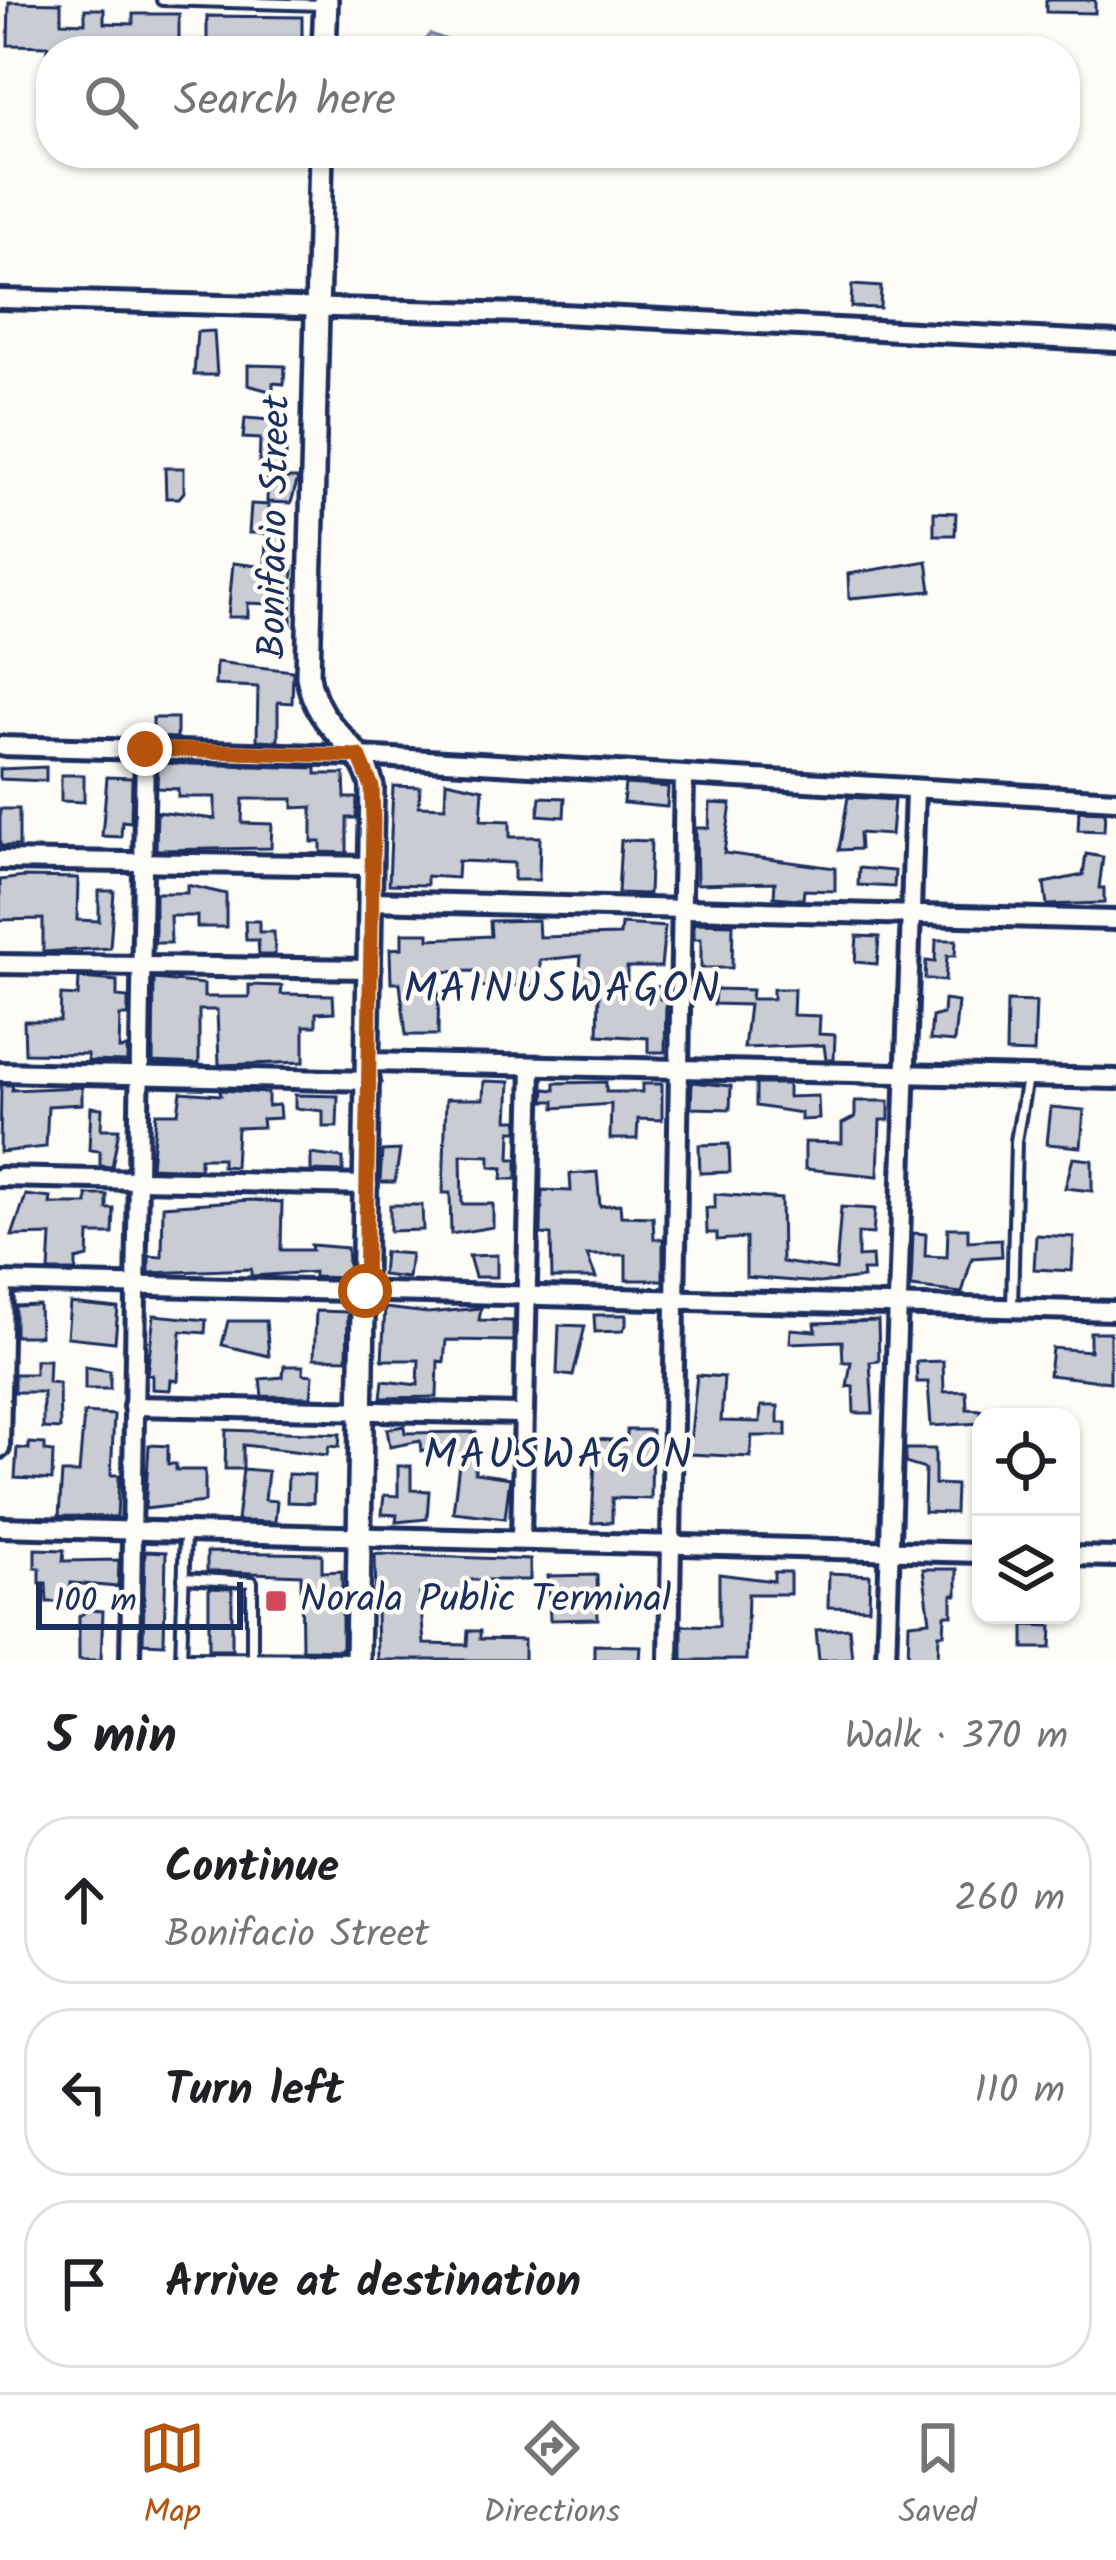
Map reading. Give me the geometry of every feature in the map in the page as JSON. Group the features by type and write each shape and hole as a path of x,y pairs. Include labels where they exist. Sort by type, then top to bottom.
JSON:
{"street":[{"path":"325,36 326,3"},
{"name":"Bonifacio Street","path":"321,168 308,676 325,724 359,756 372,787 357,1659"},
{"path":"0,299 749,321 1116,342"},
{"path":"0,746 359,756 1116,800"},
{"path":"130,1660 136,1075 145,749"},
{"path":"669,1660 684,775"},
{"path":"886,1660 915,790"},
{"path":"0,860 372,866"},
{"path":"371,901 1116,920"},
{"path":"0,964 370,969"},
{"path":"521,1538 532,1066"},
{"path":"0,1072 136,1075 532,1066 1116,1079"},
{"path":"0,1177 368,1185"},
{"path":"0,1448 2,1282 1116,1311"},
{"path":"133,1406 522,1414"},
{"path":"0,1527 972,1553"},
{"path":"1080,1556 1116,1556"}],"lane":[{"path":"162,0 326,3"},
{"path":"1012,1308 1016,1141 1028,1077"},
{"path":"185,1531 181,1659 357,1659"},
{"path":"183,1578 252,1582 252,1657"}],"building":[{"path":"1046,0 1095,0 1095,13 1046,12"},
{"path":"9,2 61,3 61,22 85,23 85,9 104,9 104,23 133,24 133,14 179,14 179,36 36,36 36,46 8,45"},
{"path":"207,16 302,17 302,36 207,36"},
{"path":"852,285 881,287 880,308 851,307"},
{"path":"214,331 217,375 194,375 197,332"},
{"path":"248,365 285,366 284,384 273,383 273,392 248,385"},
{"path":"245,418 272,420 270,441 286,441 286,478 298,478 291,503 267,502 268,466 259,466 260,439 243,438"},
{"path":"165,468 184,468 184,492 179,498 166,498"},
{"path":"251,504 269,505 268,533 249,533"},
{"path":"934,512 956,513 955,535 934,535"},
{"path":"266,537 285,537 285,569 293,569 291,624 269,624 269,604 248,603 248,617 228,617 233,563 265,567"},
{"path":"927,561 931,591 849,598 848,574"},
{"path":"216,662 293,671 292,703 278,702 278,741 257,740 258,687 215,685"},
{"path":"153,718 177,718 177,738 153,737"},
{"path":"158,763 316,768 316,774 344,774 345,798 357,798 356,818 347,818 347,853 321,852 321,842 312,842 312,807 293,808 293,799 243,799 242,823 272,824 271,848 156,850 157,812 215,819 215,797 178,797 178,789 157,788"},
{"path":"46,767 46,781 0,779 0,769"},
{"path":"61,775 84,775 84,802 61,801"},
{"path":"107,777 132,778 131,822 122,821 121,837 102,836"},
{"path":"446,781 483,789 481,820 510,821 510,837 540,837 539,880 514,880 514,863 458,861 457,878 427,876 427,885 389,884 393,786 420,787 419,806 445,807"},
{"path":"625,784 668,787 667,807 623,803"},
{"path":"540,797 565,798 564,817 538,815"},
{"path":"848,797 894,800 891,835 859,833 860,849 839,850"},
{"path":"710,803 731,804 724,853 835,868 835,891 804,890 803,899 798,899 774,897 775,882 697,884 696,828 709,828"},
{"path":"0,809 19,809 19,846 0,846"},
{"path":"1079,811 1105,812 1104,831 1078,830"},
{"path":"621,840 651,841 649,894 618,893"},
{"path":"1086,854 1103,857 1099,888 1104,888 1104,903 1047,905 1044,883 1083,875"},
{"path":"859,868 895,871 894,887 858,885"},
{"path":"78,878 77,920 99,921 99,891 114,891 110,948 43,952 43,919 0,920 0,880"},
{"path":"187,885 226,894 226,927 197,927 197,916 170,916 171,943 155,943 155,893 187,893"},
{"path":"538,920 539,937 620,935 621,924 665,927 661,967 627,967 627,986 660,987 660,999 666,999 665,1052 648,1052 648,1038 598,1035 599,993 585,992 586,982 579,981 581,956 540,960 540,985 477,987 476,971 439,972 438,1035 406,1035 400,983 391,983 390,949 402,948 402,933 429,933 429,939 491,936 490,921"},
{"path":"245,921 259,921 259,932 274,932 275,955 259,955 258,940 246,940"},
{"path":"694,923 733,924 732,968 701,968 701,939 694,939"},
{"path":"857,936 879,937 877,964 855,962"},
{"path":"936,940 956,940 955,956 947,956 945,981 925,979 926,961 935,962"},
{"path":"79,978 117,981 117,997 128,998 128,1016 120,1016 119,1049 127,1048 127,1062 88,1061 87,1054 25,1053 24,1021 60,1021 61,995 78,996"},
{"path":"154,979 204,984 204,997 249,997 249,985 282,986 281,994 333,995 334,1012 316,1013 316,1026 304,1026 304,1062 219,1065 217,1010 199,1010 199,1064 153,1062"},
{"path":"715,989 752,990 751,999 773,999 773,989 794,989 793,1015 820,1016 819,1034 835,1035 834,1060 826,1060 824,1045 744,1048 749,1005 714,1004"},
{"path":"944,1000 958,1002 954,1042 930,1040 932,1017 943,1014"},
{"path":"1007,1001 1036,1002 1034,1053 1006,1052"},
{"path":"484,1081 510,1082 508,1120 518,1120 518,1131 511,1131 510,1159 517,1159 517,1179 502,1179 503,1168 490,1167 490,1156 461,1155 462,1204 493,1204 493,1227 451,1234 450,1193 443,1193 446,1099 483,1099"},
{"path":"606,1082 606,1092 642,1092 642,1084 662,1084 662,1120 638,1119 637,1139 610,1139 611,1104 555,1108 555,1101 544,1101 545,1089 555,1090 555,1083"},
{"path":"692,1082 731,1086 730,1109 691,1108"},
{"path":"756,1084 788,1084 788,1097 818,1096 819,1119 801,1120 801,1113 756,1106"},
{"path":"1,1085 13,1085 12,1090 82,1087 82,1104 48,1106 46,1147 0,1152"},
{"path":"220,1090 268,1093 268,1106 279,1105 280,1118 262,1119 263,1127 237,1128 235,1167 222,1166 222,1158 200,1158 200,1169 151,1167 156,1113 178,1113 181,1092 221,1095"},
{"path":"295,1095 338,1096 337,1127 323,1127 323,1111 295,1108"},
{"path":"855,1101 889,1101 889,1120 880,1120 878,1176 805,1169 805,1142 842,1143 842,1124 855,1117"},
{"path":"91,1107 102,1108 101,1129 119,1129 112,1167 100,1166 100,1151 89,1150"},
{"path":"1051,1107 1084,1110 1081,1147 1047,1144"},
{"path":"729,1144 730,1172 700,1173 699,1145"},
{"path":"400,1150 395,1182 380,1182 382,1151"},
{"path":"311,1154 343,1158 343,1172 311,1171"},
{"path":"1073,1158 1092,1160 1092,1191 1065,1188"},
{"path":"597,1172 600,1206 620,1204 621,1216 653,1217 654,1239 663,1239 663,1280 626,1280 626,1255 587,1255 596,1278 552,1278 551,1235 541,1234 542,1190 571,1191 570,1174"},
{"path":"715,1194 781,1199 782,1262 836,1270 841,1207 875,1209 873,1234 858,1233 858,1257 872,1256 873,1271 862,1271 863,1278 819,1283 746,1277 746,1238 717,1240 717,1233 707,1233 706,1208 715,1208"},
{"path":"26,1195 51,1198 50,1204 87,1204 87,1195 107,1195 107,1209 114,1209 113,1234 89,1234 88,1257 76,1260 76,1271 49,1271 51,1235 12,1236"},
{"path":"282,1202 281,1250 312,1250 311,1245 347,1248 349,1278 314,1277 314,1272 251,1276 251,1269 149,1273 149,1256 162,1257 163,1206"},
{"path":"390,1205 422,1205 423,1230 390,1231"},
{"path":"948,1228 968,1228 968,1241 1001,1239 1002,1256 972,1258 962,1293 911,1287 913,1233 926,1234 925,1256 947,1257"},
{"path":"1036,1235 1074,1237 1072,1271 1034,1269"},
{"path":"384,1252 411,1254 408,1278 382,1275"},
{"path":"497,1255 497,1277 475,1277 469,1256"},
{"path":"70,1303 118,1308 115,1342 67,1337"},
{"path":"39,1305 40,1336 15,1336 15,1306"},
{"path":"385,1308 428,1313 481,1308 479,1320 513,1321 513,1341 446,1340 444,1362 438,1361 437,1397 381,1398 383,1381 418,1385 419,1360 382,1360"},
{"path":"316,1311 348,1312 347,1359 314,1358"},
{"path":"154,1315 206,1320 205,1333 181,1331 178,1381 171,1380 170,1390 152,1389 152,1375 147,1374"},
{"path":"594,1315 626,1315 626,1325 622,1331 595,1332"},
{"path":"228,1321 266,1321 269,1356 222,1345"},
{"path":"878,1321 879,1361 870,1362 873,1413 854,1413 853,1386 847,1387 851,1362 843,1362 842,1341 790,1343 791,1329 816,1331 815,1323"},
{"path":"559,1325 585,1326 573,1376 557,1374"},
{"path":"1090,1332 1110,1332 1110,1382 1049,1375 1052,1348 1090,1351"},
{"path":"35,1360 49,1360 48,1382 59,1383 60,1429 43,1428 43,1392 14,1392 14,1374 35,1374"},
{"path":"943,1361 944,1392 966,1391 972,1424 931,1426 928,1382 917,1382 916,1362"},
{"path":"284,1366 303,1366 303,1374 313,1375 311,1397 262,1396 260,1379 283,1377"},
{"path":"85,1367 110,1371 110,1389 85,1389"},
{"path":"697,1375 724,1377 721,1421 760,1422 761,1406 778,1406 778,1423 786,1423 786,1436 752,1436 750,1457 689,1454"},
{"path":"84,1413 114,1415 111,1475 119,1475 117,1517 59,1516 62,1473 79,1473"},
{"path":"404,1426 405,1433 476,1432 475,1473 510,1478 505,1518 453,1512 460,1456 446,1455 446,1449 421,1451 420,1441 390,1447 387,1429"},
{"path":"226,1430 340,1434 339,1447 329,1446 327,1455 243,1445 243,1469 225,1469"},
{"path":"627,1430 652,1430 651,1499 612,1498 612,1522 592,1523 596,1439 627,1441"},
{"path":"29,1443 45,1444 45,1451 53,1452 52,1480 15,1478 17,1448 29,1449"},
{"path":"149,1445 168,1446 168,1464 176,1464 176,1470 205,1470 205,1502 145,1509"},
{"path":"906,1449 935,1449 935,1484 956,1485 955,1513 924,1512 925,1469 905,1463"},
{"path":"398,1466 411,1466 411,1490 429,1491 427,1519 396,1522 397,1515 382,1514 384,1495 398,1496"},
{"path":"243,1469 268,1471 265,1500 277,1501 275,1522 237,1521"},
{"path":"288,1474 314,1475 313,1503 287,1502"},
{"path":"35,1549 64,1550 63,1561 119,1560 118,1587 71,1583 70,1602 47,1602 46,1583 40,1583 40,1568 35,1568"},
{"path":"145,1551 166,1552 164,1644 143,1643"},
{"path":"207,1552 322,1554 322,1572 342,1571 342,1650 302,1649 301,1575 207,1571"},
{"path":"375,1554 530,1560 530,1580 469,1580 468,1597 420,1594 424,1644 467,1645 468,1631 480,1631 480,1639 524,1640 524,1660 377,1660"},
{"path":"923,1569 957,1569 957,1595 952,1595 952,1615 945,1615 944,1634 939,1634 938,1660 908,1660 909,1623 930,1621"},
{"path":"774,1572 790,1572 790,1594 748,1594 746,1660 682,1660 682,1625 719,1626 719,1574 774,1581"},
{"path":"829,1573 870,1575 869,1608 828,1607"},
{"path":"597,1575 598,1619 550,1620 548,1576"},
{"path":"209,1588 232,1589 232,1649 209,1649"},
{"path":"89,1610 103,1611 101,1660 79,1660 79,1616"},
{"path":"1024,1625 1052,1626 1051,1648 1024,1648"},
{"path":"849,1628 852,1658 819,1660 816,1630"},
{"path":"594,1645 641,1646 640,1660 594,1660"}],"place":[{"name":"Norala Public Terminal","path":"276,1601"}],"district":[{"name":"MAINUSWAGON","path":"563,990"},
{"name":"MAUSWAGON","path":"559,1456"}],"route":[{"path":"145,749 359,756 365,765 372,787 373,820 365,1291"}]}
